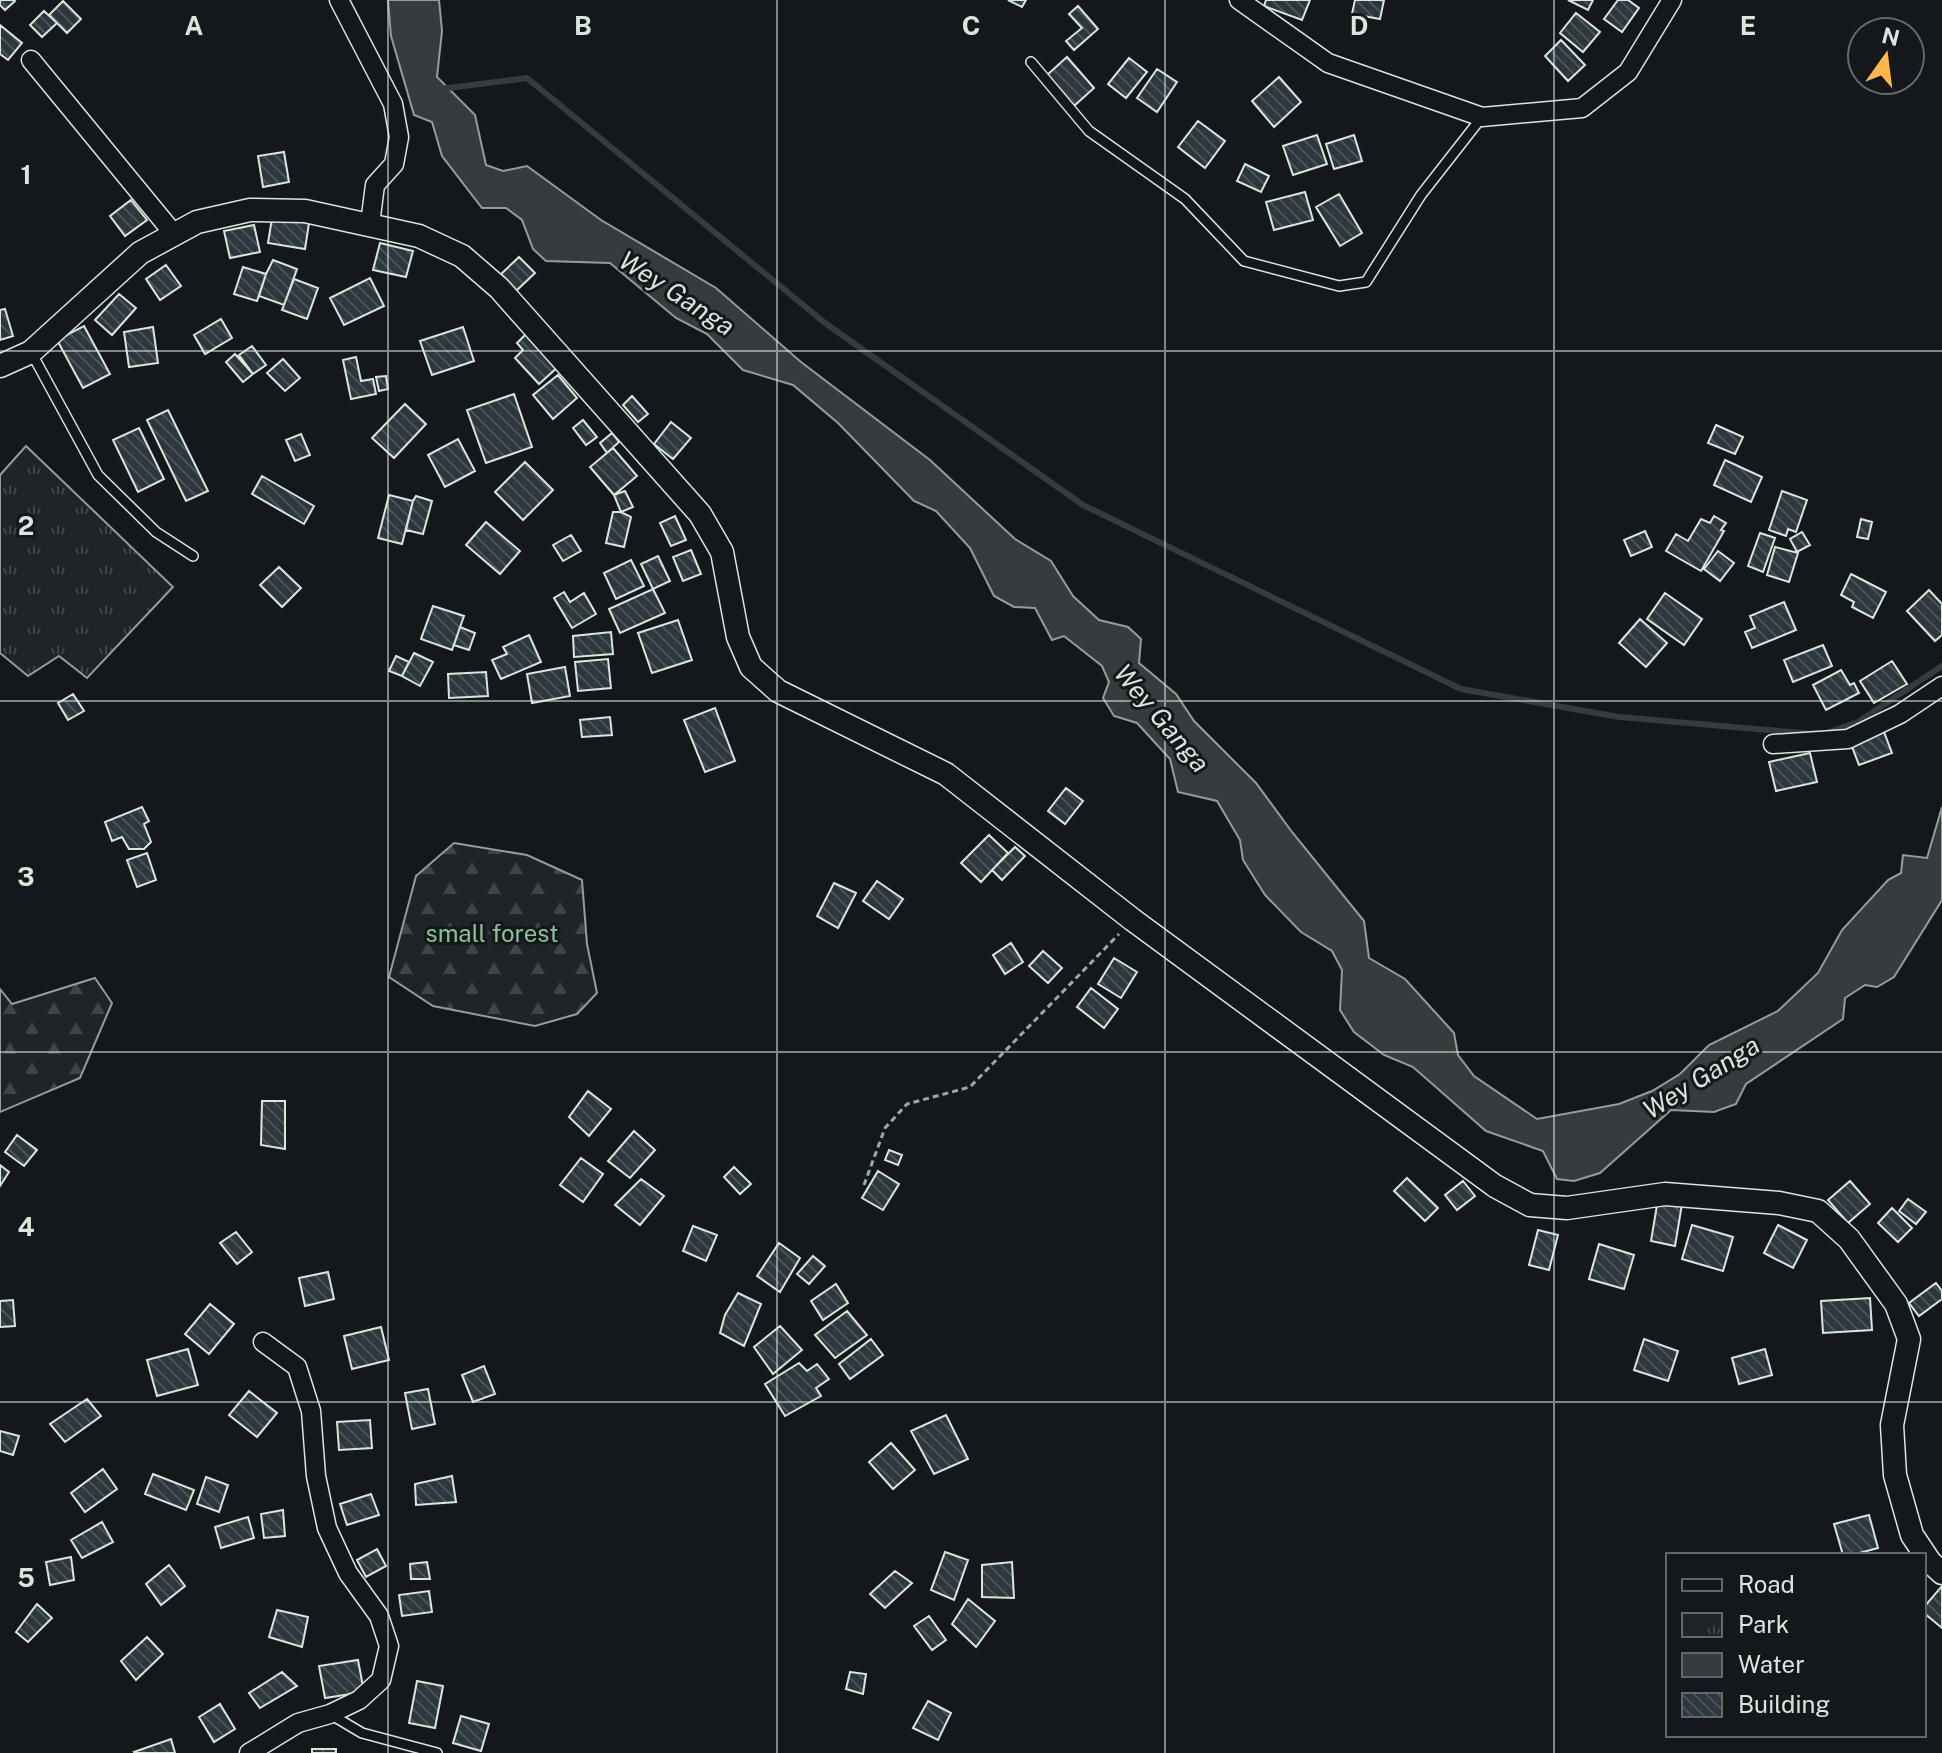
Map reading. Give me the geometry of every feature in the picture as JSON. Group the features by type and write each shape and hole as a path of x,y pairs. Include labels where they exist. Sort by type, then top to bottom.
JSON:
{"street":[{"path":"339,0 393,104 399,137 394,164 375,185 370,224"},
{"path":"1239,0 1328,63 1482,117 1582,108 1628,72 1672,0"},
{"path":"31,60 174,234"},
{"path":"0,366 31,352 140,253 197,222 250,210 305,211 419,236 462,256 499,288 700,514 722,552 738,637 751,667 778,691 946,774 1133,920 1495,1186 1530,1205 1567,1208 1665,1194 1779,1203 1818,1211 1849,1239 1896,1304 1909,1339 1892,1425 1895,1475 1912,1535 1924,1553"},
{"path":"1773,744 1848,739 1900,714 1942,686"},
{"path":"249,1753 298,1723 330,1714 359,1700 381,1680 389,1646 379,1616 348,1573 327,1528 316,1476 311,1411 297,1367 263,1342"},
{"path":"1926,1556 1942,1573"}],"lane":[{"path":"1031,62 1089,131 1185,199 1244,261 1339,286 1366,282 1421,195 1482,117"},
{"path":"31,352 98,475 156,532 193,556"},
{"path":"330,1714 362,1733 437,1753"}],"path":[{"path":"864,1185 885,1128 907,1104 970,1087 1133,920"}],"green space":[{"path":"26,446 173,587 87,678 59,656 28,676 0,653 0,475"},
{"name":"small forest","path":"454,843 527,855 582,880 587,944 597,993 577,1014 535,1026 433,1006 389,977 416,876"},
{"path":"95,978 112,1003 80,1078 0,1112 0,989 12,1004"}],"water":[{"name":"Wey Ganga","path":"388,0 439,0 442,31 437,77 475,115 486,165 503,171 527,166 601,220 716,288 801,362 930,460 1015,539 1051,561 1073,596 1099,620 1128,627 1141,639 1139,663 1176,694 1194,721 1256,783 1364,921 1369,958 1405,979 1454,1033 1458,1055 1474,1076 1537,1119 1619,1104 1652,1091 1680,1074 1709,1045 1778,1011 1818,973 1842,930 1888,880 1901,873 1903,855 1927,858 1942,807 1942,900 1894,977 1877,987 1865,985 1845,998 1843,1019 1746,1084 1736,1104 1714,1112 1671,1110 1600,1173 1574,1181 1557,1179 1543,1151 1486,1131 1413,1067 1384,1055 1354,1032 1340,1010 1342,970 1332,951 1301,932 1265,895 1243,860 1240,840 1217,801 1178,792 1170,759 1137,723 1114,716 1103,698 1109,682 1102,666 1064,636 1052,640 1035,608 1014,607 994,596 970,548 936,511 914,501 838,423 793,385 743,370 707,334 676,318 610,263 546,261 533,249 522,220 506,208 482,208 442,156 432,122 414,115 391,36"}],"building":[{"path":"0,0 14,0 15,1 5,10"},
{"path":"1008,0 1026,0 1022,7"},
{"path":"1266,0 1310,0 1302,20 1264,6"},
{"path":"1355,0 1384,0 1380,19 1352,14"},
{"path":"1568,0 1593,0 1588,10"},
{"path":"1618,0 1628,0 1639,8 1622,32 1604,19"},
{"path":"63,1 81,19 67,33 49,15"},
{"path":"1078,6 1098,29 1074,50 1066,41 1082,28 1069,14"},
{"path":"44,11 57,23 42,37 30,25"},
{"path":"1576,13 1600,32 1583,52 1560,33"},
{"path":"0,25 22,43 8,60 0,54"},
{"path":"1561,40 1585,65 1568,81 1545,56"},
{"path":"1067,57 1094,88 1074,106 1047,75"},
{"path":"1129,58 1147,72 1126,98 1108,84"},
{"path":"1157,69 1177,82 1157,112 1137,98"},
{"path":"1279,77 1301,102 1274,127 1252,101"},
{"path":"1198,121 1225,141 1205,168 1178,147"},
{"path":"1317,135 1327,164 1293,175 1283,146"},
{"path":"1354,135 1362,161 1334,169 1326,144"},
{"path":"284,152 289,182 263,187 258,156"},
{"path":"1245,164 1269,176 1261,192 1237,181"},
{"path":"1305,192 1313,220 1274,230 1266,202"},
{"path":"1339,194 1362,233 1340,246 1316,207"},
{"path":"131,200 147,220 125,236 110,216"},
{"path":"272,218 309,223 305,249 268,243"},
{"path":"254,225 260,252 230,258 224,231"},
{"path":"380,243 413,251 406,277 373,270"},
{"path":"519,257 535,273 516,291 500,275"},
{"path":"273,260 297,269 284,305 259,296"},
{"path":"166,265 181,286 160,300 146,279"},
{"path":"243,267 266,274 257,301 234,294"},
{"path":"370,278 384,306 344,325 330,298"},
{"path":"294,279 318,288 307,319 282,310"},
{"path":"119,294 136,308 112,335 95,320"},
{"path":"5,309 13,336 0,340 0,310"},
{"path":"221,319 232,338 205,354 194,335"},
{"path":"84,326 110,374 83,388 57,340"},
{"path":"153,327 158,363 129,367 124,332"},
{"path":"463,327 474,361 432,375 420,341"},
{"path":"528,332 559,366 539,384 515,358 523,350 517,343"},
{"path":"252,346 266,365 253,374 239,355"},
{"path":"235,354 253,374 243,382 226,362"},
{"path":"356,357 361,381 373,379 376,394 351,399 343,360"},
{"path":"283,359 300,378 285,391 267,373"},
{"path":"558,375 577,398 553,419 533,395"},
{"path":"386,376 388,389 379,391 376,377"},
{"path":"514,394 532,447 486,463 467,410"},
{"path":"632,396 648,414 638,422 623,405"},
{"path":"405,404 426,424 394,458 372,438"},
{"path":"168,410 208,491 186,501 147,420"},
{"path":"583,420 597,437 586,445 573,428"},
{"path":"671,422 691,438 673,459 654,444"},
{"path":"1716,425 1743,437 1735,454 1708,443"},
{"path":"139,428 164,479 138,492 113,440"},
{"path":"612,433 619,442 607,453 600,443"},
{"path":"301,434 310,455 295,461 286,440"},
{"path":"458,439 475,471 445,487 428,455"},
{"path":"613,448 637,476 614,495 590,467"},
{"path":"1725,460 1762,477 1751,502 1714,485"},
{"path":"525,462 553,490 523,520 495,492"},
{"path":"262,476 314,506 304,524 252,494"},
{"path":"625,491 633,507 621,512 614,495"},
{"path":"1782,491 1807,500 1796,532 1788,529 1786,536 1769,530"},
{"path":"389,495 413,501 402,544 378,538"},
{"path":"416,496 432,501 423,534 406,530"},
{"path":"613,512 631,517 624,547 606,543"},
{"path":"675,516 686,540 671,546 660,523"},
{"path":"1714,516 1726,523 1701,571 1666,551 1676,534 1688,541 1701,519 1710,523"},
{"path":"1861,519 1872,522 1868,539 1857,537"},
{"path":"486,522 520,551 500,574 466,545"},
{"path":"1645,531 1652,547 1631,556 1624,540"},
{"path":"1802,532 1810,545 1797,552 1790,539"},
{"path":"1760,533 1775,538 1763,572 1748,566"},
{"path":"571,535 581,551 563,561 553,545"},
{"path":"1775,547 1798,553 1789,582 1767,575"},
{"path":"691,550 701,574 683,581 673,557"},
{"path":"1718,551 1734,563 1720,581 1704,569"},
{"path":"658,556 670,581 653,589 641,564"},
{"path":"631,560 644,586 616,599 604,573"},
{"path":"279,567 301,588 282,607 260,585"},
{"path":"1851,574 1886,592 1873,618 1852,607 1854,602 1841,595"},
{"path":"653,589 665,613 620,633 609,609"},
{"path":"1929,590 1942,604 1942,635 1935,641 1907,611"},
{"path":"564,592 570,602 584,593 596,614 572,628 554,598"},
{"path":"1665,593 1702,619 1684,645 1647,619"},
{"path":"1784,602 1796,630 1752,648 1745,632 1755,628 1750,616"},
{"path":"433,606 464,616 452,650 421,639"},
{"path":"1640,619 1667,643 1646,667 1619,643"},
{"path":"678,620 692,660 652,673 638,633"},
{"path":"460,627 475,633 469,650 454,645"},
{"path":"611,632 613,654 574,657 573,636"},
{"path":"529,635 541,662 501,679 492,660 507,654 503,647"},
{"path":"1823,645 1832,666 1793,682 1784,660"},
{"path":"414,653 433,662 420,686 402,676"},
{"path":"396,656 409,662 402,676 389,671"},
{"path":"608,659 611,688 578,691 575,662"},
{"path":"1892,661 1907,684 1874,703 1860,681"},
{"path":"565,667 570,696 532,703 527,674"},
{"path":"1841,670 1859,693 1826,710 1813,685"},
{"path":"486,672 488,696 449,698 448,674"},
{"path":"73,694 84,711 68,720 58,703"},
{"path":"715,708 735,761 705,772 684,720"},
{"path":"610,717 612,735 582,737 580,720"},
{"path":"1884,732 1892,753 1859,765 1851,744"},
{"path":"1810,753 1817,782 1776,791 1769,762"},
{"path":"1066,788 1083,801 1065,824 1048,811"},
{"path":"142,807 149,821 144,824 151,842 144,849 129,849 122,837 112,841 105,822"},
{"path":"989,835 1008,853 981,882 961,863"},
{"path":"1015,847 1025,856 1002,880 992,870"},
{"path":"147,853 156,880 137,887 127,860"},
{"path":"877,881 903,899 889,919 863,901"},
{"path":"834,883 856,893 838,928 817,916"},
{"path":"1011,943 1023,962 1005,974 993,955"},
{"path":"1043,951 1062,968 1048,983 1029,966"},
{"path":"1114,958 1137,972 1121,998 1098,984"},
{"path":"1091,988 1118,1009 1104,1028 1077,1007"},
{"path":"588,1091 611,1109 589,1136 569,1117"},
{"path":"262,1101 285,1101 285,1149 261,1145"},
{"path":"634,1131 655,1150 630,1178 608,1161"},
{"path":"17,1135 37,1150 24,1166 5,1152"},
{"path":"889,1150 902,1155 898,1165 885,1160"},
{"path":"581,1158 603,1174 583,1202 560,1185"},
{"path":"0,1165 9,1172 0,1186"},
{"path":"734,1167 751,1184 740,1194 724,1177"},
{"path":"878,1171 899,1184 883,1210 862,1198"},
{"path":"1407,1178 1438,1208 1425,1221 1394,1191"},
{"path":"641,1179 664,1196 640,1225 615,1205"},
{"path":"1463,1181 1475,1196 1457,1210 1445,1195"},
{"path":"1850,1181 1870,1204 1848,1223 1828,1200"},
{"path":"1658,1199 1682,1204 1675,1246 1651,1241"},
{"path":"1908,1199 1926,1212 1916,1224 1899,1211"},
{"path":"1892,1208 1912,1228 1898,1242 1878,1223"},
{"path":"1692,1225 1733,1237 1723,1271 1682,1259"},
{"path":"1778,1225 1807,1240 1793,1268 1764,1253"},
{"path":"693,1226 717,1235 706,1261 683,1251"},
{"path":"1538,1230 1558,1235 1549,1270 1529,1265"},
{"path":"236,1232 252,1252 237,1264 220,1243"},
{"path":"779,1243 800,1258 780,1292 757,1276"},
{"path":"1599,1244 1634,1255 1624,1289 1589,1279"},
{"path":"813,1256 825,1266 809,1284 797,1274"},
{"path":"328,1272 334,1299 305,1306 299,1278"},
{"path":"1936,1283 1942,1291 1942,1299 1919,1316 1909,1303"},
{"path":"836,1284 848,1303 823,1320 811,1301"},
{"path":"738,1293 761,1304 744,1346 720,1333 725,1315"},
{"path":"1870,1298 1872,1330 1823,1333 1821,1301"},
{"path":"13,1300 15,1326 0,1327 0,1301"},
{"path":"210,1304 234,1324 209,1354 185,1334"},
{"path":"847,1311 867,1335 835,1358 815,1335"},
{"path":"780,1326 802,1350 773,1374 754,1347"},
{"path":"381,1327 389,1360 352,1369 344,1336"},
{"path":"871,1339 883,1355 850,1379 839,1364"},
{"path":"1644,1339 1678,1351 1668,1381 1634,1370"},
{"path":"188,1349 198,1385 157,1396 147,1360"},
{"path":"1765,1349 1772,1375 1739,1384 1732,1358"},
{"path":"799,1363 807,1371 817,1364 829,1379 816,1388 821,1396 785,1416 765,1384"},
{"path":"484,1366 495,1394 473,1402 462,1375"},
{"path":"428,1389 435,1424 412,1429 405,1393"},
{"path":"249,1391 277,1413 257,1437 229,1415"},
{"path":"87,1399 101,1416 65,1442 50,1424"},
{"path":"946,1415 968,1459 934,1474 911,1431"},
{"path":"370,1420 372,1448 339,1450 337,1422"},
{"path":"0,1431 19,1436 13,1455 0,1451"},
{"path":"891,1443 915,1470 893,1489 869,1462"},
{"path":"103,1469 117,1489 85,1512 71,1493"},
{"path":"153,1474 194,1490 186,1510 145,1494"},
{"path":"452,1476 456,1502 416,1505 415,1484"},
{"path":"206,1477 228,1485 219,1512 197,1504"},
{"path":"371,1494 379,1515 347,1525 340,1504"},
{"path":"283,1510 285,1536 264,1538 261,1514"},
{"path":"1869,1515 1878,1548 1842,1553 1834,1524"},
{"path":"248,1517 254,1538 221,1548 215,1527"},
{"path":"102,1522 113,1542 82,1558 71,1540"},
{"path":"377,1549 386,1566 366,1577 357,1560"},
{"path":"945,1552 968,1560 954,1600 931,1590"},
{"path":"71,1557 74,1580 50,1585 46,1562"},
{"path":"427,1562 430,1579 411,1579 410,1564"},
{"path":"1012,1562 1014,1598 982,1597 982,1565"},
{"path":"169,1565 185,1586 161,1605 146,1584"},
{"path":"895,1571 912,1583 885,1608 870,1594"},
{"path":"1942,1586 1942,1628 1926,1615 1926,1605"},
{"path":"429,1591 432,1612 402,1616 399,1595"},
{"path":"968,1599 995,1621 976,1647 952,1624"},
{"path":"37,1604 52,1618 28,1642 16,1632"},
{"path":"277,1610 308,1617 302,1647 269,1637"},
{"path":"929,1616 946,1640 932,1650 914,1626"},
{"path":"147,1637 163,1654 136,1680 121,1661"},
{"path":"358,1660 364,1692 325,1698 319,1666"},
{"path":"282,1672 297,1686 260,1708 249,1693"},
{"path":"850,1672 866,1674 863,1694 846,1689"},
{"path":"417,1681 443,1686 435,1728 409,1723"},
{"path":"928,1701 951,1713 938,1740 913,1728"},
{"path":"220,1704 235,1729 214,1742 199,1717"},
{"path":"461,1716 489,1724 481,1751 453,1743"},
{"path":"171,1739 175,1753 134,1752"},
{"path":"312,1749 336,1749 336,1753 312,1753"}],"waterway":[{"path":"440,89 527,78 825,323 1083,505 1461,689 1619,717 1813,734"},
{"path":"1824,734 1858,722 1942,666"}]}
